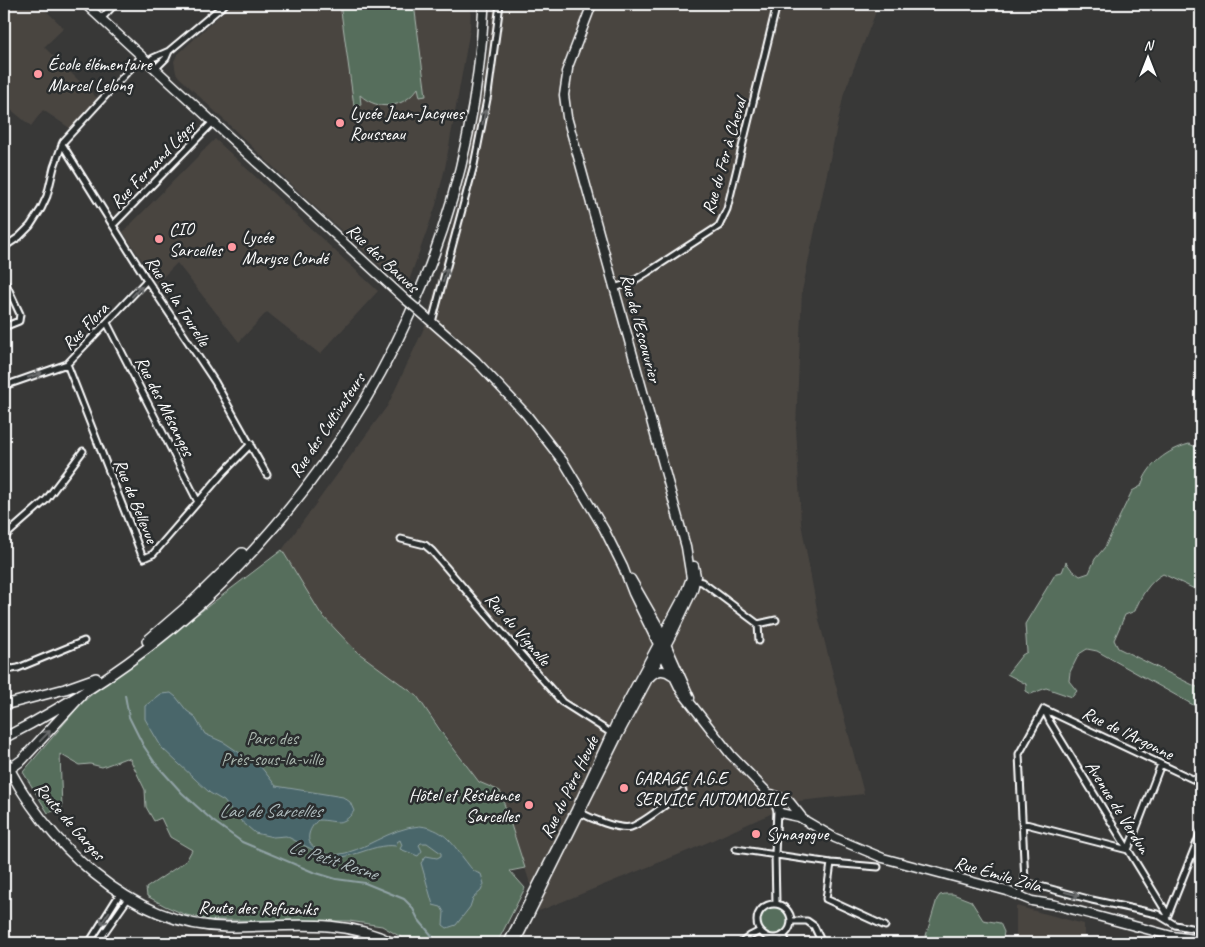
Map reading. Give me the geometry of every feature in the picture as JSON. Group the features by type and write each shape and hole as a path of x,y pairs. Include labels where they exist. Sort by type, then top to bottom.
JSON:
{"main road":[{"name":"Rue des Cultivateurs","path":"6,734 96,678 137,649 191,603 270,524 344,425 377,369 398,328 418,283 446,200 460,146 469,96 479,4"},
{"name":"Rue des Cultivateurs","path":"6,734 86,690 128,662 179,623 238,567 291,506 344,434 404,330 434,256 461,164 473,108 484,4"},
{"path":"4,705 65,689 96,678"},
{"path":"6,771 33,748 86,690"},
{"name":"Route de Garges","path":"4,758 6,771 32,807 76,857 97,876 125,894"},
{"name":"Route des Refuzniks","path":"125,894 163,914 202,925 230,927 332,926 367,932 394,943"}],"street":[{"name":"Rue des Bauves","path":"85,4 482,368 526,414 565,464 593,509 623,567 654,619 663,646"},
{"path":"101,19 115,4"},
{"path":"149,62 153,58 169,51 225,4"},
{"path":"432,322 474,165 488,94 500,4"},
{"name":"Rue de l'Escouvrier","path":"592,4 562,82 561,100 686,547 693,583"},
{"name":"Rue du Fer à Cheval","path":"614,288 630,283 719,226 726,212 777,4"},
{"path":"156,68 166,58 169,51"},
{"path":"4,247 19,237 30,226 41,209 47,196 62,144 142,56"},
{"name":"Rue Fernand Léger","path":"114,225 213,122"},
{"name":"Rue de la Tourelle","path":"62,144 147,280 215,382 267,476"},
{"name":"Rue Flora","path":"4,386 67,364 147,280"},
{"path":"4,285 6,284 20,314 19,321 4,327"},
{"name":"Rue des Mésanges","path":"107,323 198,502"},
{"name":"Rue de Bellevue","path":"67,364 144,558 153,554 251,444"},
{"path":"4,537 46,500 83,452"},
{"name":"Rue du Vignolle","path":"401,540 425,545 432,550 562,702 614,735"},
{"name":"Rue des Bauves","path":"623,567 630,588 663,646"},
{"path":"693,583 708,587 758,624 760,641"},
{"path":"693,583 673,617 663,646 674,676 681,691 731,755 769,793 780,813 786,814"},
{"path":"663,646 693,583"},
{"path":"654,619 663,621 673,617"},
{"path":"758,624 776,620"},
{"path":"4,656 4,662 8,668 18,668 84,640"},
{"path":"663,646 694,707"},
{"name":"Rue du Père Heude","path":"515,943 614,735 663,646"},
{"name":"Rue du Père Heude","path":"614,735 646,681 663,646"},
{"path":"646,681 654,673 660,671 668,672 674,676"},
{"path":"1018,896 1025,882 1019,754 1044,709"},
{"name":"Rue de l'Argonne","path":"1044,709 1201,783"},
{"name":"Avenue de Verdun","path":"1044,709 1167,916"},
{"path":"1022,822 1128,850 1161,764"},
{"path":"578,812 615,826 630,827 683,791"},
{"path":"769,793 790,802 792,806 791,811 776,822"},
{"path":"776,904 775,854 777,807 780,801 785,800"},
{"name":"Rue Émile Zola","path":"792,806 805,820"},
{"name":"Rue du Père Heude","path":"508,943 578,812"},
{"name":"Rue Émile Zola","path":"786,814 805,820 835,838 874,855 1007,891 1038,902 1056,905 1172,936 1201,941"},
{"path":"1167,916 1201,832"},
{"path":"736,849 831,863 878,867"},
{"path":"831,863 826,899 885,926"},
{"path":"1025,882 1092,900 1167,916 1175,925 1201,930"},
{"path":"89,943 125,894"},
{"path":"97,943 125,894"},
{"path":"776,904 789,912 792,921 790,930 784,936 774,941 760,931 758,915 765,907 776,904"},
{"path":"792,921 807,921 814,926 822,943"},
{"path":"741,943 760,931"},
{"path":"784,936 787,943"}],"shaded area":[{"name":"École élémentaire Marcel Lelong","path":"16,4 39,4 64,28 44,47 99,100 71,129 43,110 31,126 4,104 4,49 6,43 4,40 4,18"},
{"name":"Lycée Jean-Jacques Rousseau","path":"232,4 471,4 470,29 445,168 436,205 406,289 312,204 176,73 174,61 177,55"},
{"path":"494,4 879,4 844,93 802,291 796,427 801,523 819,620 864,794 799,801 695,848 539,911 500,791 479,782 417,696 356,651 321,614 282,550 388,405 425,326 468,165 482,92"},
{"name":"Lycée Maryse Condé","path":"215,139 378,291 320,354 267,312 239,342 177,263 157,283 123,232"},
{"path":"1016,906 1084,924 1084,943 1016,943"}],"green space":[{"path":"340,4 414,4 426,96 420,97 418,88 406,100 383,106 375,104 360,95 361,105 354,106"},
{"path":"1189,444 1201,449 1201,592 1163,574 1146,590 1135,611 1125,615 1114,640 1118,648 1201,689 1201,708 1097,651 1087,649 1079,654 1070,672 1069,681 1077,691 1072,697 1046,688 1031,694 1026,691 1026,684 1007,674 1022,655 1027,652 1025,624 1056,573 1062,572 1066,562 1080,576 1089,573 1095,559 1105,547 1132,491 1141,486 1148,471 1159,459 1173,450"},
{"name":"Parc des Près-sous-la-ville","path":"282,550 321,614 356,651 417,696 479,782 500,791 525,868 510,871 525,888 497,943 411,943 382,926 349,921 211,920 186,915 147,896 146,888 186,861 192,850 170,837 161,818 154,821 146,807 145,790 130,759 126,758 102,767 90,764 79,765 60,754 62,808 48,813 23,772 80,705 91,695"},
{"path":"953,894 971,901 983,920 1000,923 1004,932 1002,943 906,943 920,942 925,939 937,899 940,895"},
{"path":"774,907 784,911 788,921 784,931 774,935 764,931 760,921 764,911"}],"water":[{"name":"Lac de Sarcelles","path":"171,693 194,716 205,734 225,743 250,760 257,762 276,786 343,797 350,802 354,811 346,820 338,822 318,820 312,828 309,840 319,850 319,853 286,836 273,837 255,833 240,820 238,815 234,814 224,801 210,793 162,748 145,719 145,706 161,694"},
{"path":"420,826 435,830 446,837 471,868 481,874 484,884 456,925 447,928 443,925 444,912 441,907 433,905 421,863 426,856 437,858 441,856 441,853 427,843 419,845 422,851 418,856 400,849 402,845 400,840 396,846 377,847 348,856 329,857 320,853 335,855 346,853 397,831"}],"waterway":[{"name":"Le Petit Rosne","path":"125,695 129,717 143,745 155,763 182,793 213,821 242,842 313,872 336,879 365,883 404,899 438,943"}],"place":[{"name":"École élémentaire Marcel Lelong","path":"38,74"},
{"name":"Lycée Jean-Jacques Rousseau","path":"340,123"},
{"name":"CIO Sarcelles","path":"159,239"},
{"name":"Lycée Maryse Condé","path":"232,247"},
{"name":"GARAGE A.G.E SERVICE AUTOMOBILE","path":"624,788"},
{"name":"Hôtel et Résidence Sarcelles","path":"529,805"},
{"name":"Synagogue","path":"756,834"}]}
